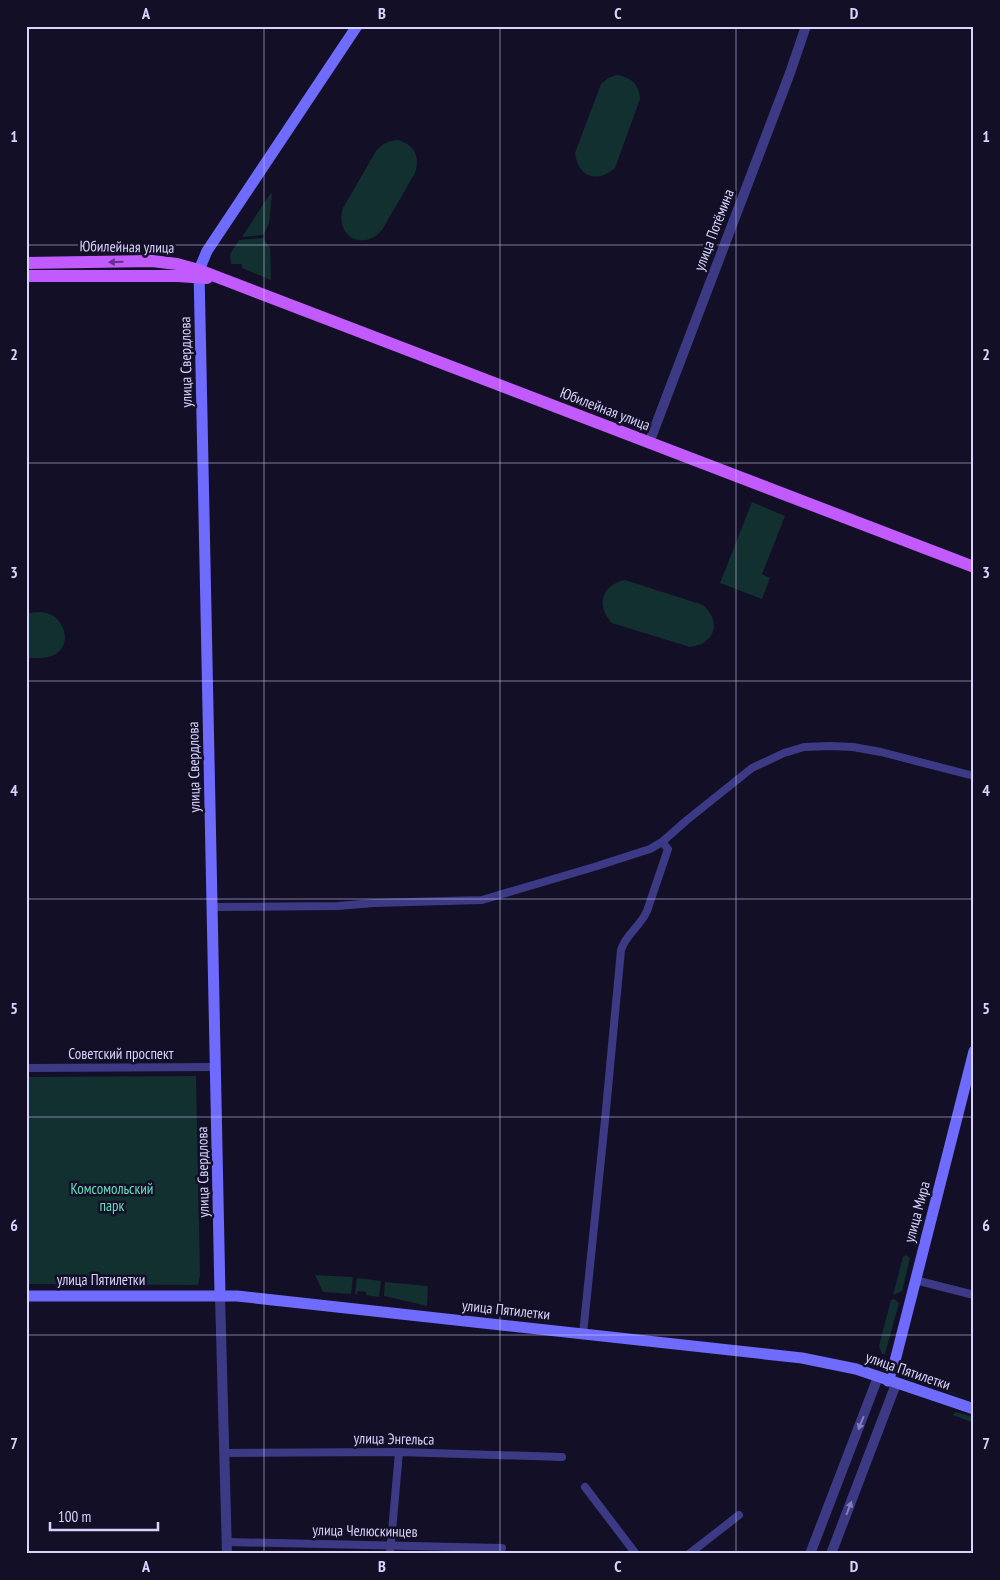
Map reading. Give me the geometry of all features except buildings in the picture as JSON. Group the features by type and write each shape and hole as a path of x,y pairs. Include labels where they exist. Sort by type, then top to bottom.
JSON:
{"main road":[{"name":"улица Свердлова","path":"220,1295 199,274 207,251 357,26"},
{"name":"Юбилейная улица","path":"26,262 152,261 177,264 199,274"},
{"name":"Юбилейная улица","path":"26,276 199,274 225,279 974,566"},
{"name":"улица Мира","path":"887,1381 974,1051"},
{"name":"улица Пятилетки","path":"26,1296 220,1295 802,1358 845,1366 974,1409"}],"street":[{"name":"улица Потёмина","path":"649,443 787,81 806,26"},
{"path":"212,907 338,906 482,900 650,849 662,842 752,768 784,753 804,747 853,747 881,752 974,776"},
{"path":"583,1334 621,950 624,940 643,921 647,911 668,849 662,842"},
{"name":"Советский проспект","path":"26,1068 216,1067"},
{"path":"915,1280 974,1295"},
{"name":"улица Свердлова","path":"220,1295 227,1554"},
{"name":"улица Мира","path":"810,1554 887,1381"},
{"name":"улица Мира","path":"831,1554 887,1381"},
{"path":"390,1550 398,1452"},
{"name":"улица Энгельса","path":"224,1453 398,1452 562,1457"},
{"path":"585,1487 636,1554"},
{"path":"689,1554 739,1515"},
{"name":"улица Челюскинцев","path":"226,1542 390,1550 502,1548"}],"green space":[{"path":"617,75 634,82 640,99 615,168 602,176 589,176 580,168 575,153 601,84 608,78"},
{"path":"398,140 409,145 415,152 417,162 415,173 382,230 367,240 352,238 346,233 343,226 341,218 343,208 376,151 386,143"},
{"path":"270,194 272,194 269,224 263,235 242,237"},
{"path":"263,238 270,247 271,280 242,268 242,264 231,264 230,254 239,240"},
{"path":"752,502 785,516 762,574 770,578 762,599 720,583"},
{"path":"625,580 703,605 709,612 714,625 710,637 699,645 690,647 612,623 604,609 604,597 606,591 611,586"},
{"path":"44,612 58,620 62,626 65,639 60,651 47,657 26,658 26,613"},
{"name":"Комсомольский парк","path":"196,1076 200,1275 198,1285 26,1284 26,1077"},
{"path":"906,1255 910,1258 902,1291 893,1295 903,1257"},
{"path":"315,1275 353,1277 351,1294 323,1292"},
{"path":"357,1278 381,1281 379,1297 366,1295 366,1292 358,1291 355,1294"},
{"path":"385,1282 428,1286 427,1306 384,1296"},
{"path":"894,1299 899,1303 885,1354 882,1354 879,1346 891,1300"},
{"path":"911,1368 930,1375 928,1384 974,1400 908,1379"},
{"path":"955,1412 974,1417 974,1423 953,1415"}]}
